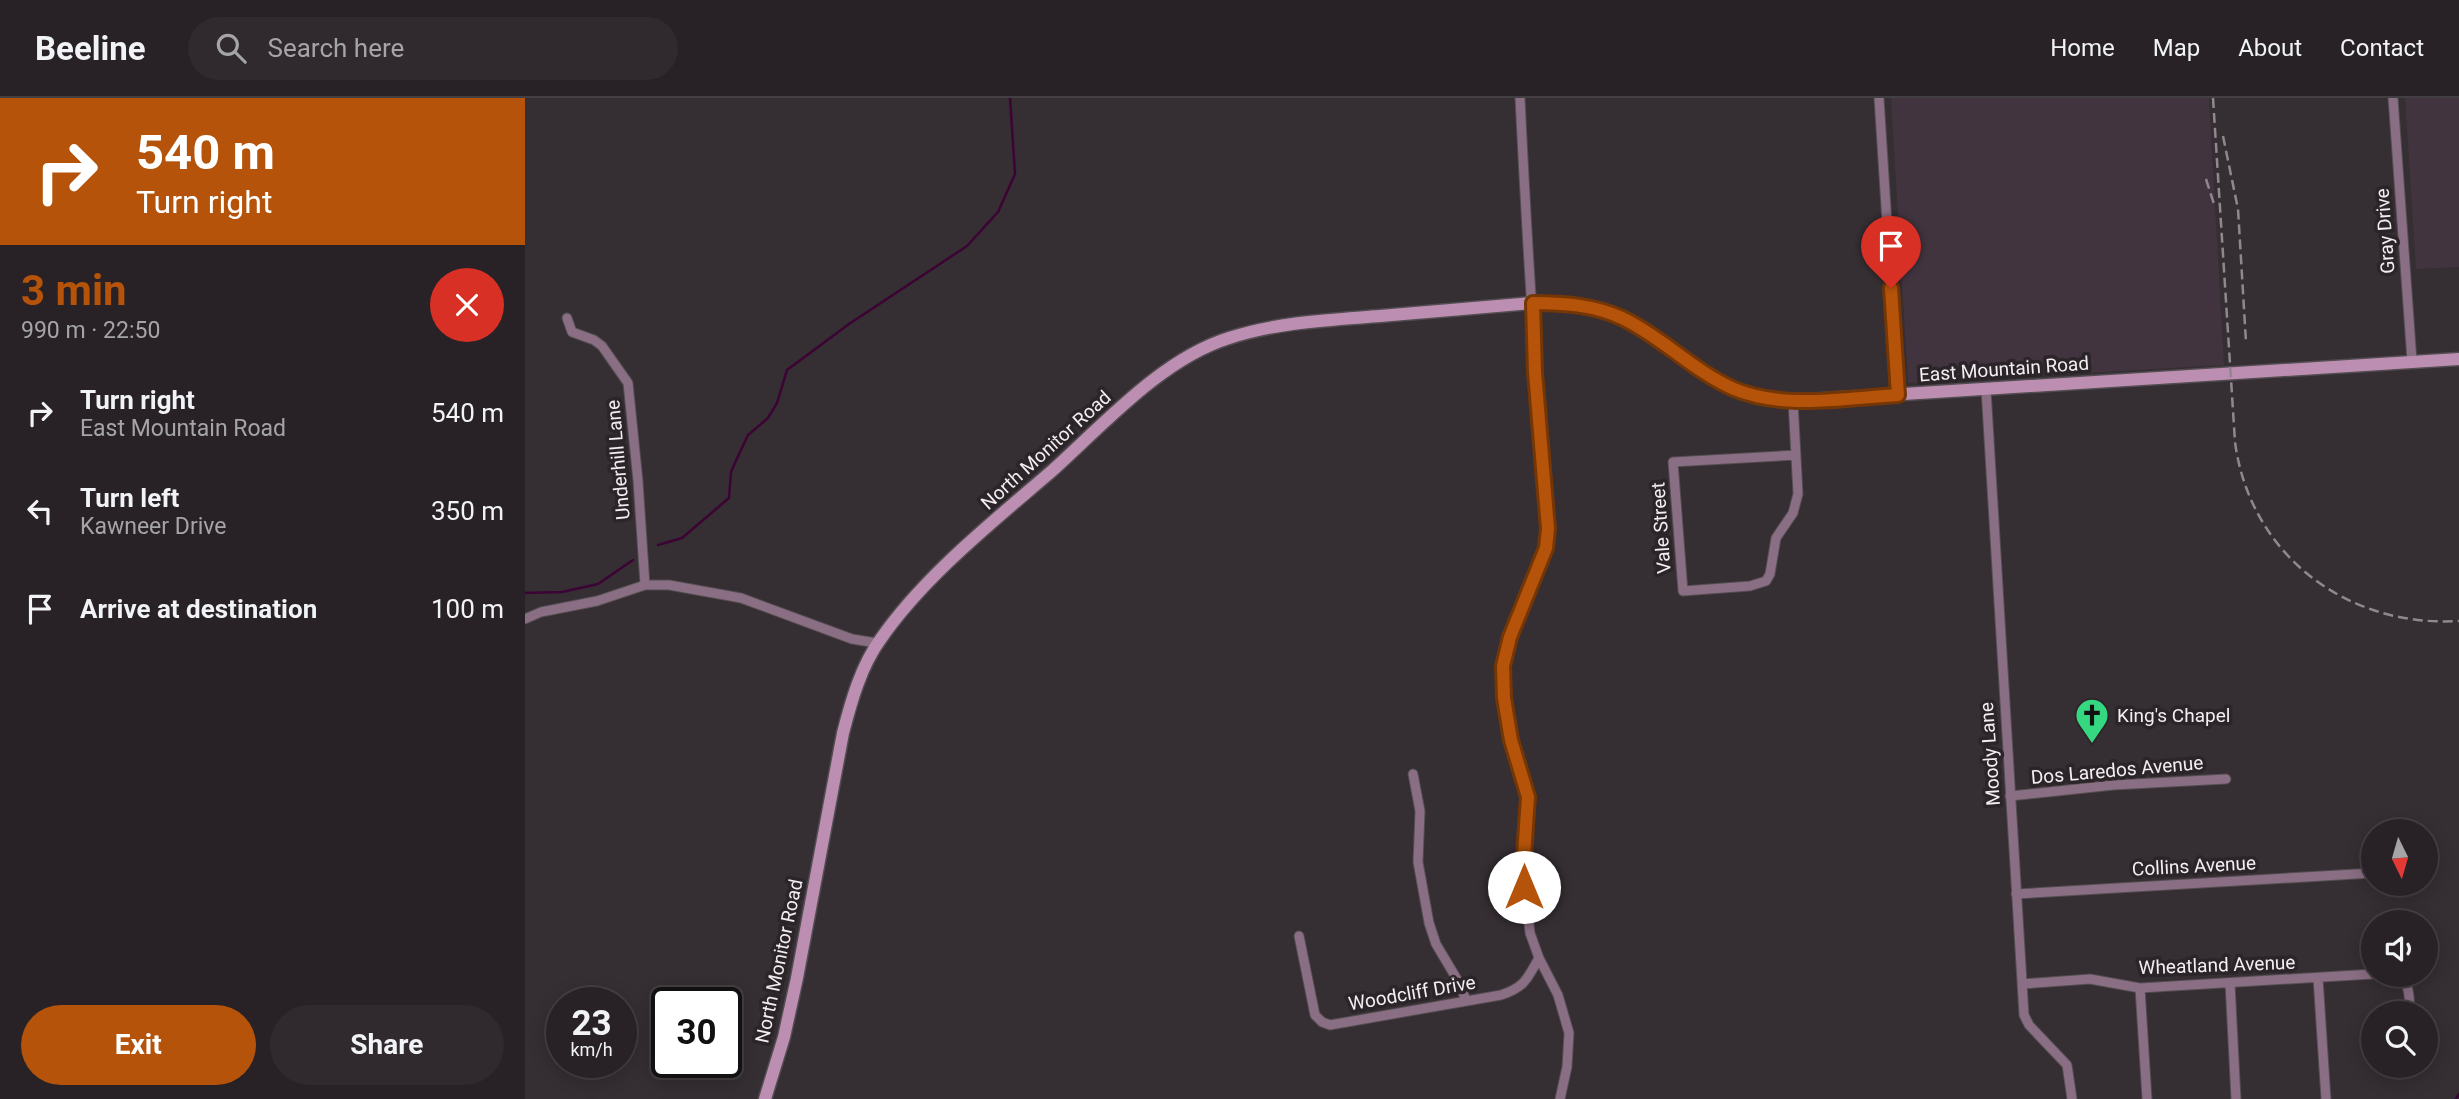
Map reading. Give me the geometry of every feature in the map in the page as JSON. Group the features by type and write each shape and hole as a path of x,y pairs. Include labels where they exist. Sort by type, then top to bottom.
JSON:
{"street":[{"path":"1520,98 1535,372 1548,529 1546,548 1505,654 1502,679 1511,740 1528,797 1523,870 1530,933 1558,995 1569,1032 1567,1067 1560,1099"},
{"path":"1879,98 1898,395"},
{"name":"Gray Drive","path":"2393,98 2412,361"},
{"name":"East Mountain Road","path":"1533,303 1584,306 1620,317 1640,327 1711,377 1736,390 1793,401 2459,359"},
{"name":"North Monitor Road","path":"765,1099 784,1037 797,978 851,702 877,643 924,587 1159,375 1201,349 1237,335 1283,325 1533,303"},
{"name":"Underhill Lane","path":"567,318 572,332 602,346 628,383 645,585"},
{"name":"Moody Lane","path":"1986,389 2024,1015 2029,1025 2067,1065 2072,1099"},
{"path":"1793,401 1796,455"},
{"name":"Vale Street","path":"1796,455 1797,504 1776,538 1770,574 1766,581 1750,586 1683,591 1673,462 1796,455"},
{"path":"525,619 541,612 597,601 645,585 669,585 741,598 852,639 877,643"},
{"path":"1413,774 1420,811 1418,862 1429,923 1436,944 1466,1000"},
{"name":"Dos Laredos Avenue","path":"2010,796 2114,785 2226,779"},
{"name":"Collins Avenue","path":"2016,894 2361,874"},
{"name":"Woodcliff Drive","path":"1299,936 1315,1015 1322,1022 1340,1024 1517,990 1524,984 1539,958"},
{"name":"Wheatland Avenue","path":"2022,984 2090,979 2140,988 2361,975"},
{"path":"2318,978 2326,1099"},
{"path":"2229,983 2236,1099"},
{"path":"2140,988 2147,1099"}],"shaded area":[{"path":"1891,98 2209,98 2224,365 1908,383"},
{"path":"2405,98 2459,98 2459,267 2416,269"}],"waterway":[{"path":"658,545 682,538 729,498 731,472 739,454 748,435 768,418 777,403 787,370 849,324 967,246 998,212 1015,174 1010,98"},
{"path":"525,593 562,592 598,584 633,560"},
{"path":"2456,1099 2459,1094"}],"railway":[{"path":"2213,98 2235,442 2244,482 2261,519 2283,550 2311,576 2343,597 2379,612 2418,620 2459,621"},
{"path":"2223,136 2238,209 2246,342"},
{"path":"2206,179 2214,204"}],"place":[{"name":"King's Chapel","path":"2092,745"}],"route":[{"path":"1524,887 1528,797 1511,740 1502,679 1510,637 1546,548 1548,529 1535,372 1533,303 1573,304 1620,317 1640,327 1711,377 1736,390 1793,401 1898,395 1891,288"}]}
